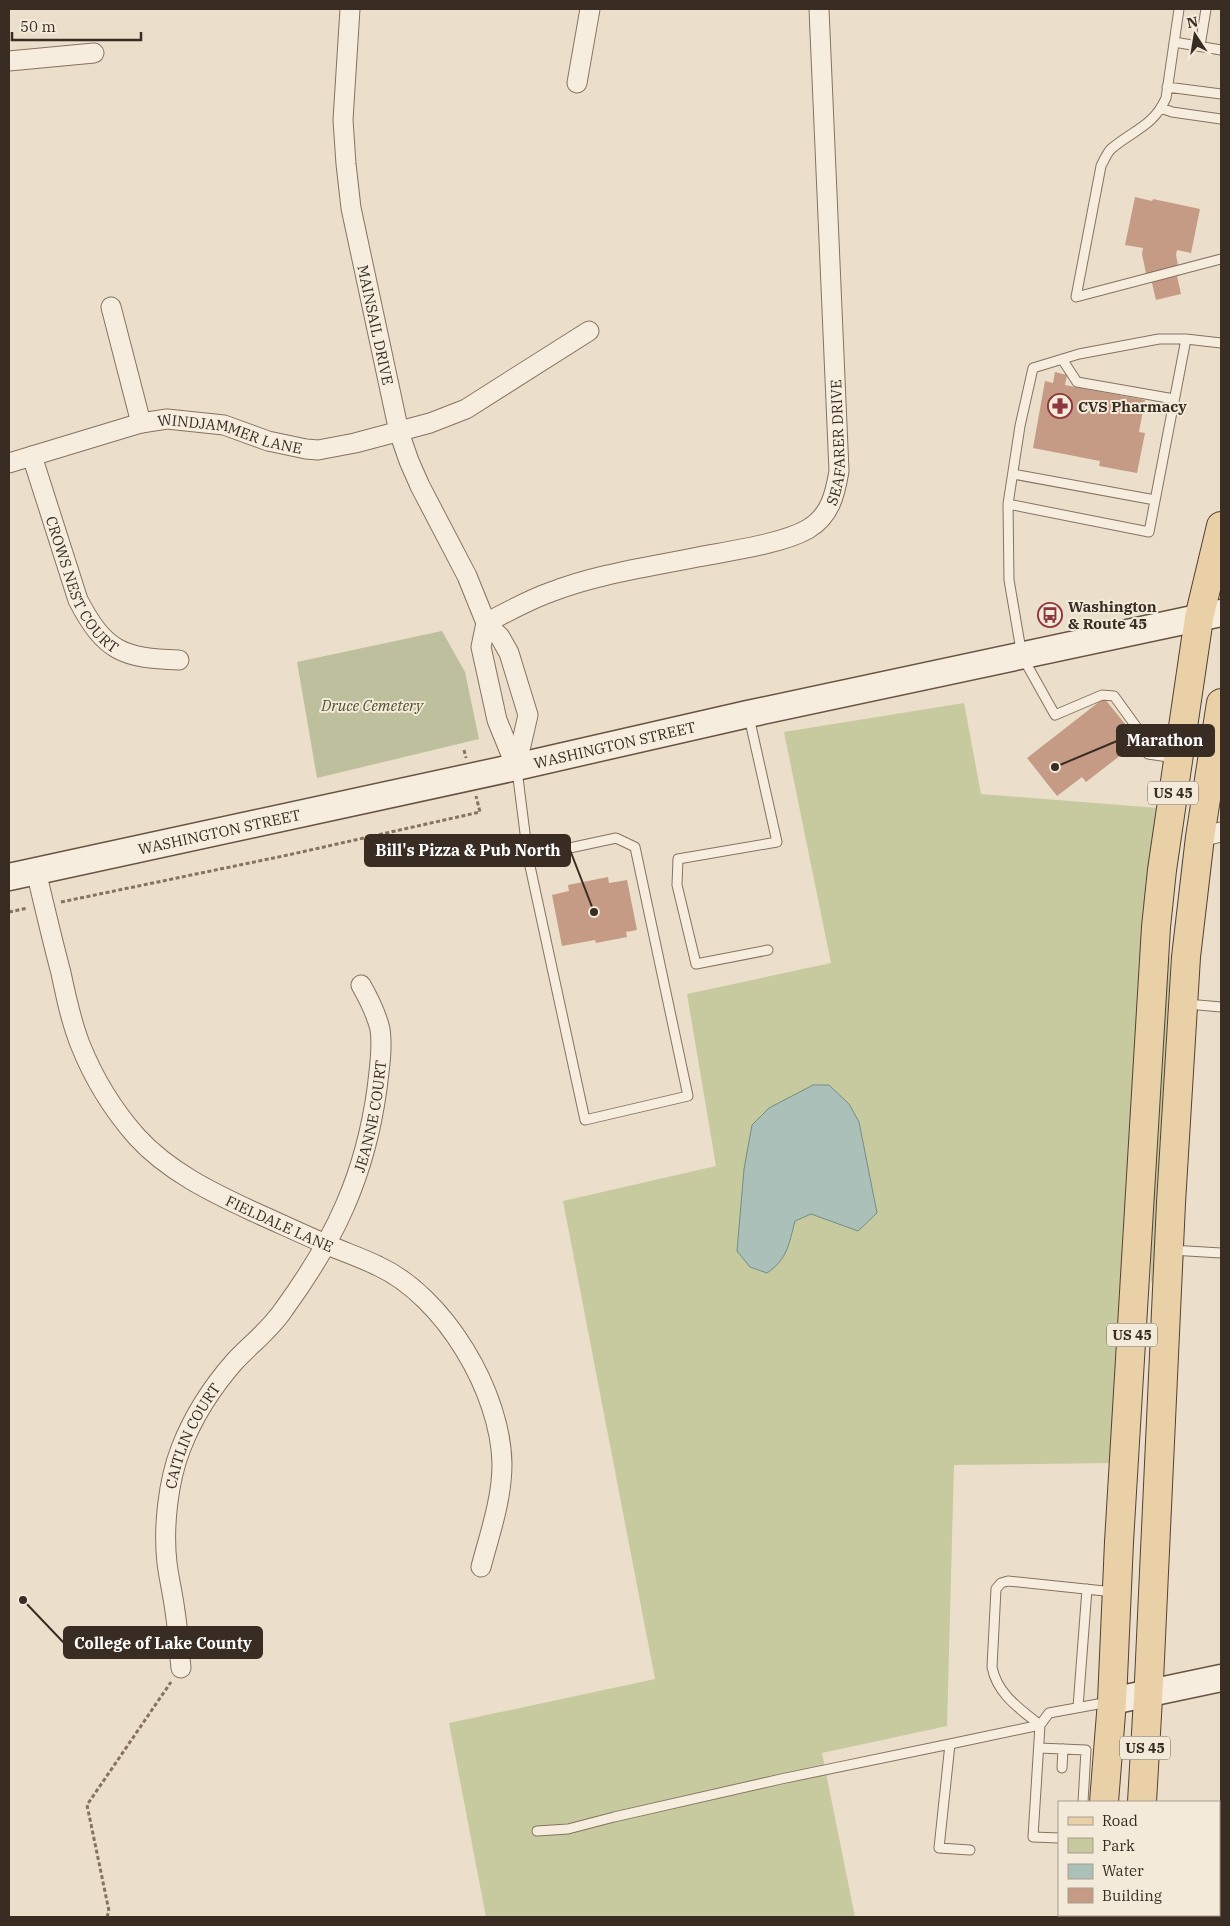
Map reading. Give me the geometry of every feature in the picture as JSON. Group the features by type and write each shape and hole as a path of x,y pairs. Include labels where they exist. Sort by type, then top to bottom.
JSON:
{"main road":[{"name":"US 45","path":"1104,1801 1112,1701 1152,969 1162,870 1178,758 1210,616 1221,526"},
{"name":"WASHINGTON STREET","path":"9,876 516,767 748,714 1210,616"},
{"name":"US 45","path":"1142,1801 1168,1250 1187,949 1211,834 1221,703"},
{"path":"1112,1701 1221,1678"}],"street":[{"name":"MAINSAIL DRIVE","path":"350,9 343,120 351,208 399,432 420,486 468,576 486,623 500,637 509,653 528,715 516,767"},
{"path":"577,83 590,9"},
{"name":"SEAFARER DRIVE","path":"486,623 552,591 589,580 775,541 806,530 838,509 835,494 839,472 819,9"},
{"path":"9,61 94,53"},
{"path":"111,307 141,423"},
{"name":"WINDJAMMER LANE","path":"9,464 141,423 167,419 224,425 268,441 318,450 356,443 399,432 466,409 589,331"},
{"name":"CROWS NEST COURT","path":"32,456 78,600 101,638 118,649 145,659 179,660"},
{"path":"486,623 481,648 497,720 516,767"},
{"name":"FIELDALE LANE","path":"36,870 70,1012 80,1044 106,1094 138,1138 163,1160 214,1193 380,1266 408,1284 430,1304 461,1343 476,1368 488,1395 498,1433 502,1463 498,1500 481,1567"},
{"name":"JEANNE COURT","path":"327,1244 346,1205 360,1167 373,1118 380,1069 379,1025 376,1012 361,985"},
{"name":"CAITLIN COURT","path":"181,1668 175,1610 167,1561 166,1525 172,1484 181,1449 195,1420 213,1390 234,1362 283,1311 327,1244"}],"lane":[{"path":"1178,9 1166,98 1156,116 1135,134 1110,150 1101,166 1076,297 1221,259"},
{"path":"1200,46 1206,9"},
{"path":"1174,42 1221,50"},
{"path":"1167,87 1221,94"},
{"path":"1161,108 1172,112 1221,119"},
{"path":"1178,758 1148,754 1145,750 1143,736 1114,696 1102,695 1056,715 1022,656 1009,580 1008,504 1020,426 1033,368 1079,354 1159,339 1186,339 1221,343"},
{"path":"1008,504 1148,532 1186,339"},
{"path":"1062,359 1077,382 1174,399"},
{"path":"1013,474 1155,500"},
{"path":"748,714 778,842 678,859 677,885 696,964 768,950"},
{"path":"516,767 528,857 585,1120 688,1096 636,847 616,838 528,857"},
{"path":"1184,1004 1221,1007"},
{"path":"1168,1250 1221,1253"},
{"path":"1040,1725 1001,1690 997,1684 992,1667 996,1590 998,1586 1008,1581 1117,1592"},
{"path":"1078,1707 1087,1590"},
{"path":"1058,1838 1033,1837 1040,1725 1049,1713 1112,1701"},
{"path":"537,1831 568,1830 614,1817 781,1779 1040,1725"},
{"path":"950,1744 939,1848 970,1850"},
{"path":"1039,1748 1086,1750 1083,1801"},
{"path":"1062,1768 1063,1749"}],"path":[{"path":"9,912 288,855 480,812 478,804"},
{"path":"108,1917 109,1911 87,1805 181,1668"}],"green space":[{"name":"Druce Cemetery","path":"442,631 465,672 479,739 317,778 297,662"},
{"path":"964,703 981,794 1158,808 1116,1463 954,1465 947,1726 822,1753 855,1917 486,1917 449,1723 655,1679 563,1201 716,1166 687,994 831,963 784,732"},
{"path":"1165,957 1170,957 1157,1282 1151,1282 1151,1191"}],"water":[{"path":"813,1085 829,1085 849,1104 859,1122 877,1213 858,1231 811,1214 795,1221 784,1256 767,1273 750,1267 737,1251 744,1169 752,1125 769,1108"}],"building":[{"path":"1135,197 1200,209 1191,253 1177,250 1176,255 1180,276 1177,276 1181,294 1156,300 1152,283 1148,283 1142,254 1143,248 1125,245"},
{"name":"CVS Pharmacy","path":"1055,372 1067,375 1065,385 1145,400 1139,432 1145,433 1137,473 1099,466 1100,461 1033,448 1045,381 1053,383"},
{"path":"1104,698 1139,741 1086,782 1082,777 1057,796 1027,758"},
{"path":"608,877 609,883 627,880 637,930 626,932 627,937 596,943 595,940 562,946 552,895 569,891 568,885"}],"place":[{"name":"CVS Pharmacy","path":"1060,406"},
{"name":"Washington & Route 45","path":"1050,615"},
{"name":"Marathon","path":"1055,767"},
{"name":"Bill's Pizza & Pub North","path":"594,912"},
{"name":"College of Lake County","path":"23,1600"}]}
